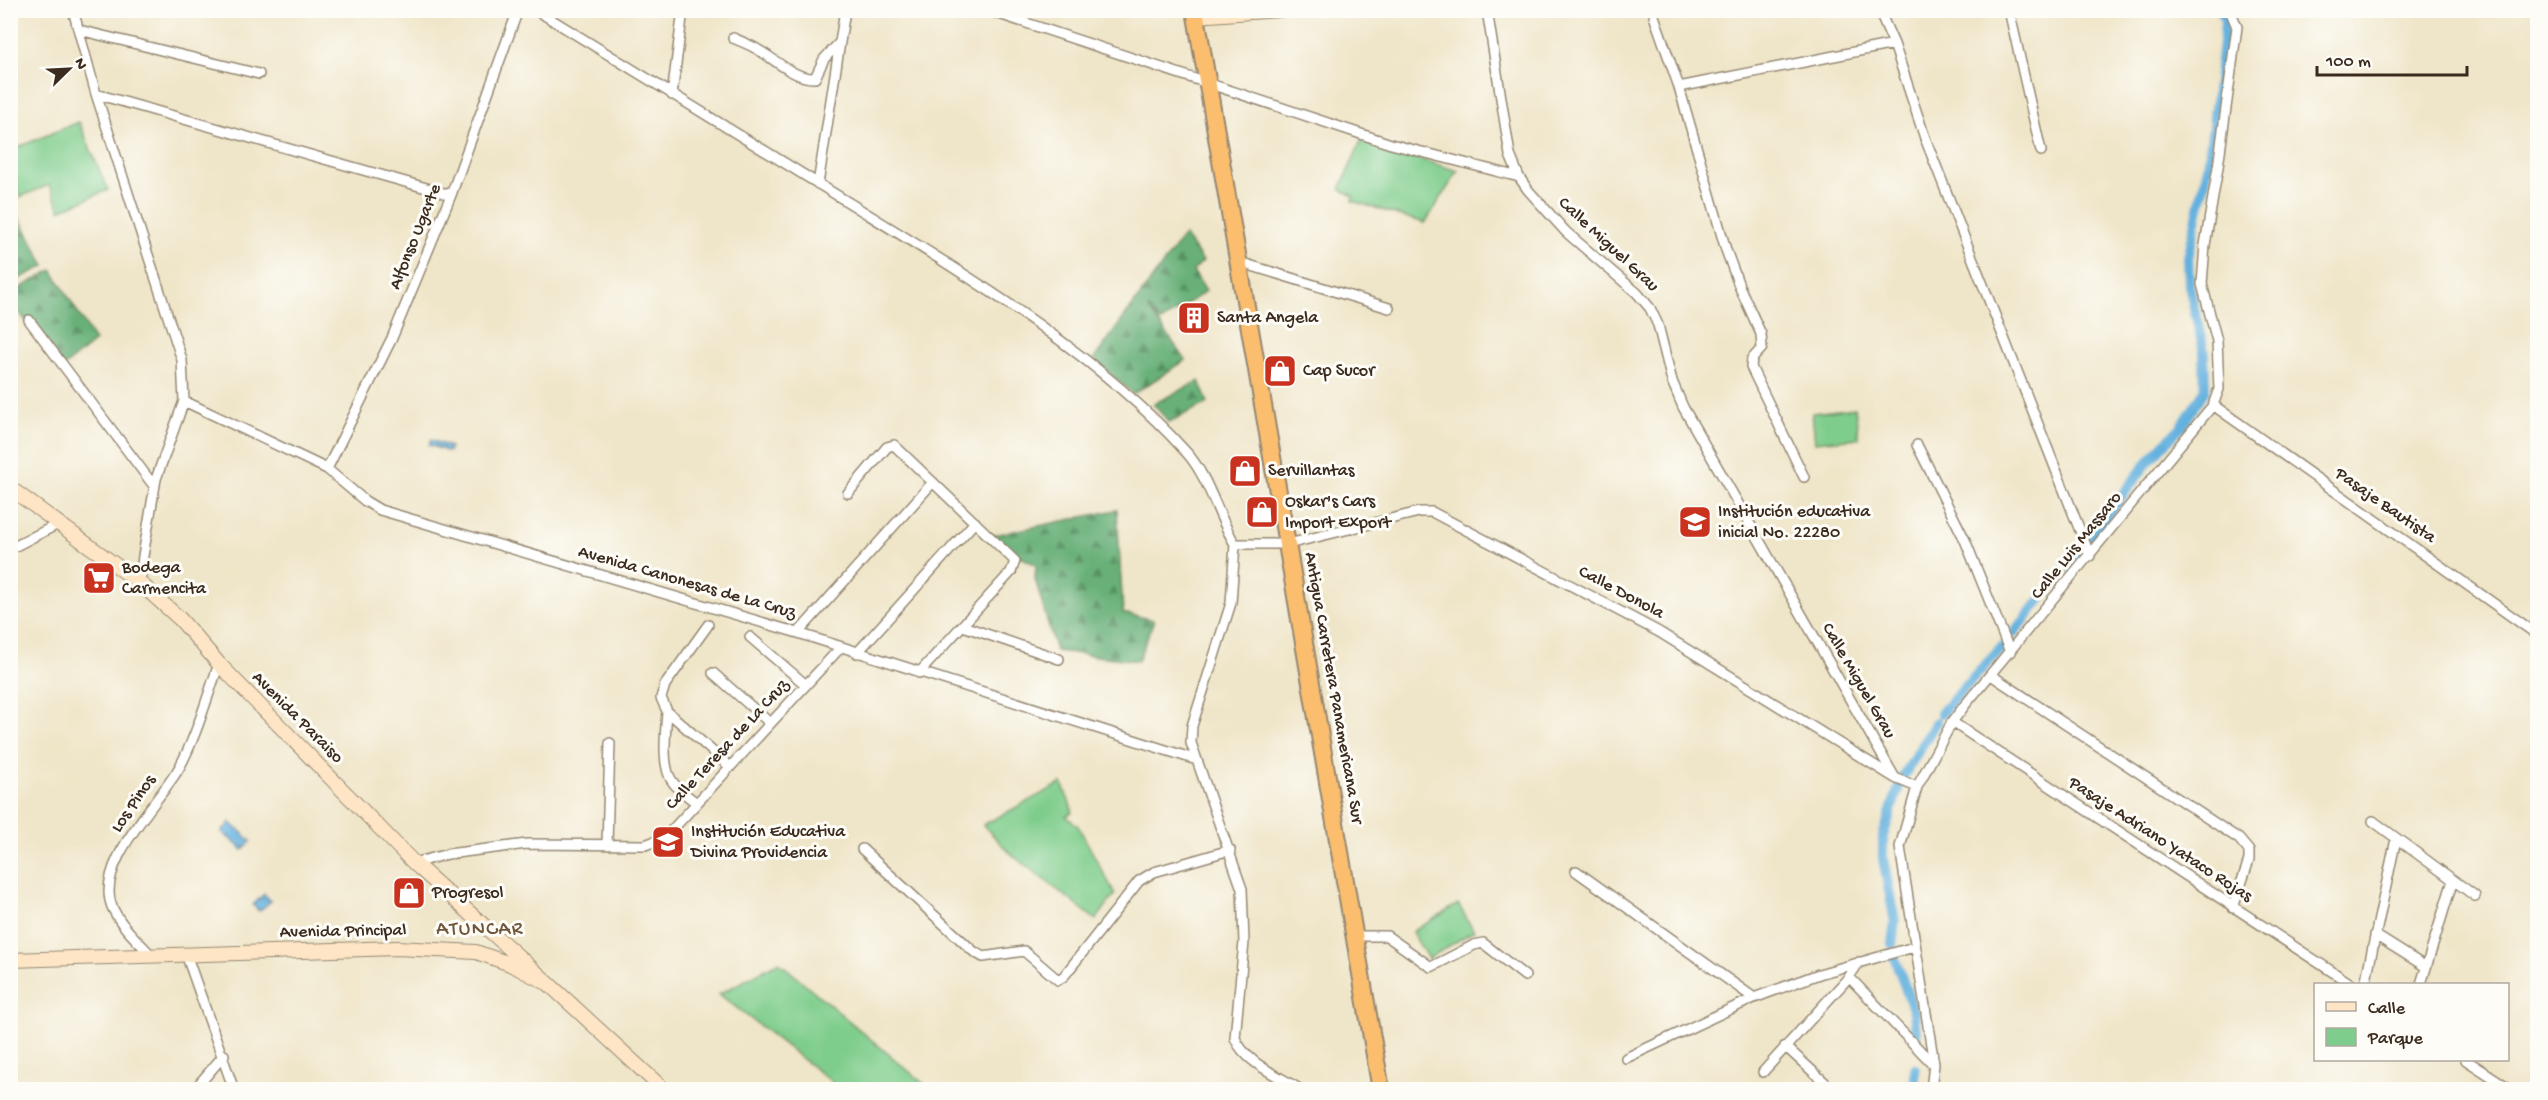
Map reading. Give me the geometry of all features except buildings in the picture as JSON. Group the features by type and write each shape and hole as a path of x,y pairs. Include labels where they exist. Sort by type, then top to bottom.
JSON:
{"highway":[{"name":"Antigua Carretera Panamericana Sur","path":"1196,13 1381,1089"}],"main road":[{"path":"1196,13 1279,10"},
{"name":"Avenida Paraiso","path":"10,488 140,584 180,619 219,664 414,863 549,984"},
{"path":"467,950 481,936 482,924"},
{"name":"Avenida Principal","path":"10,960 397,948 467,950 510,964 549,984 664,1089"}],"street":[{"path":"73,10 96,94 182,360 184,401 154,486 140,584"},
{"name":"Alfonso Ugarte","path":"327,469 392,338 451,195 518,10"},
{"path":"536,10 940,259 1089,363 1130,397 1187,453 1199,471 1223,525 1235,544 1231,603 1192,726 1191,743 1242,889 1244,942 1235,1038 1239,1048 1250,1059 1301,1089"},
{"path":"672,95 683,10"},
{"path":"818,184 845,10"},
{"path":"987,10 1391,144 1519,177"},
{"name":"Calle Miguel Grau","path":"1487,10 1510,155 1519,177 1566,232 1637,292 1650,308 1658,325 1672,381 1683,407 1895,778"},
{"path":"1879,10 1894,44 1929,149 2090,556"},
{"path":"2009,10 2041,151"},
{"name":"Calle Luis Massaro","path":"1932,1089 1934,1064 1900,847 1917,787 1952,723 2213,405 2219,389 2217,341 2202,284 2205,245 2237,27 2230,10"},
{"path":"1654,16 1678,87 1726,250 1761,334 1762,348 1752,359 1751,367 1803,477"},
{"path":"79,30 259,75"},
{"path":"733,38 756,48 808,79 818,75 824,59 840,42"},
{"path":"1678,87 1894,44"},
{"path":"96,94 451,195"},
{"path":"1239,262 1389,308"},
{"path":"29,320 154,486"},
{"name":"Avenida Canonesas de La Cruz","path":"184,401 327,469 365,501 380,510 798,633 1197,760"},
{"name":"Pasaje Bautista","path":"2213,405 2538,635"},
{"path":"848,493 892,444 1013,557 1015,565 919,673"},
{"path":"1917,445 1965,540 2010,652"},
{"path":"798,633 933,482"},
{"name":"Calle Donola","path":"1235,544 1288,544 1419,512 1432,512 1659,632 1895,778 1917,787"},
{"path":"857,653 975,522"},
{"path":"10,549 58,524"},
{"path":"708,625 662,692 661,698 667,711 730,767"},
{"path":"963,626 1059,659"},
{"path":"750,637 806,685"},
{"name":"Calle Teresa de La Cruz","path":"414,863 448,854 498,846 654,843 663,838 697,803 841,647"},
{"name":"Los Pinos","path":"152,955 129,932 112,907 111,878 118,858 179,767 219,664"},
{"path":"713,673 770,723"},
{"path":"1991,675 2245,844 2249,851 2249,860 2233,908"},
{"path":"667,711 665,738 669,775 672,782 697,803"},
{"name":"Pasaje Adriano Yataco Rojas","path":"1952,723 2349,983"},
{"path":"607,844 610,743"},
{"path":"2373,821 2475,896"},
{"path":"2365,983 2396,839"},
{"path":"862,849 979,955 990,957 1024,951 1058,980 1064,976 1139,881 1154,872 1230,850"},
{"path":"1576,871 1754,998"},
{"path":"2421,983 2453,880"},
{"path":"2375,935 2426,967"},
{"path":"1356,936 1387,936 1431,967 1474,945 1483,943 1525,976"},
{"path":"1626,1058 1754,998 1859,962 1914,947"},
{"path":"186,954 224,1055 234,1089"},
{"path":"1764,1072 1849,977 1859,962"},
{"path":"1849,977 1934,1064"},
{"path":"1785,1046 1833,1089"},
{"path":"194,1089 224,1055"},
{"path":"2469,1061 2512,1089"}],"green space":[{"path":"79,122 108,190 60,210 49,185 20,197 11,174 11,150"},
{"path":"1361,141 1458,171 1425,223 1352,201 1353,196 1340,189"},
{"path":"14,208 45,266 11,283 10,209"},
{"path":"1184,235 1203,261 1193,271 1206,291 1161,322 1148,308 1186,360 1133,394 1094,359"},
{"path":"52,270 95,341 61,369 11,301 11,293"},
{"path":"1199,381 1208,403 1169,422 1153,404"},
{"path":"1855,408 1859,438 1815,442 1812,413"},
{"path":"1117,510 1123,613 1154,620 1138,661 1056,651 1035,579 1036,565 984,537"},
{"path":"1062,783 1073,812 1066,816 1078,826 1115,894 1096,920 1010,853 983,825"},
{"path":"1458,904 1474,931 1428,959 1412,932"},
{"path":"779,962 930,1089 841,1089 719,994"}],"water":[{"path":"431,440 450,447 449,452 429,445"},
{"path":"230,822 251,841 243,850 222,832"},
{"path":"264,894 271,901 259,911 253,905"}],"waterway":[{"path":"2091,537 2150,459 2182,426 2205,390 2204,352 2189,285 2188,257 2208,167 2224,34 2225,21 2221,10"},
{"path":"2014,633 2082,547"},
{"path":"1941,713 2002,647"},
{"path":"1904,775 1936,722"},
{"path":"1892,944 1895,922 1883,859 1883,836 1900,783"},
{"path":"1895,959 1914,1012 1916,1035"},
{"path":"1915,1069 1915,1090"}],"place":[{"name":"Santa Angela","path":"1194,318"},
{"name":"Cap Sucor","path":"1280,371"},
{"name":"Servillantas","path":"1245,471"},
{"name":"Oskar's Cars Import Export","path":"1262,512"},
{"name":"Institución educativa inicial No. 22280","path":"1695,522"},
{"name":"Bodega Carmencita","path":"99,578"},
{"name":"Institución Educativa Divina Providencia","path":"668,842"},
{"name":"Progresol","path":"409,893"}],"district":[{"name":"ATUNCAR","path":"480,930"}]}
